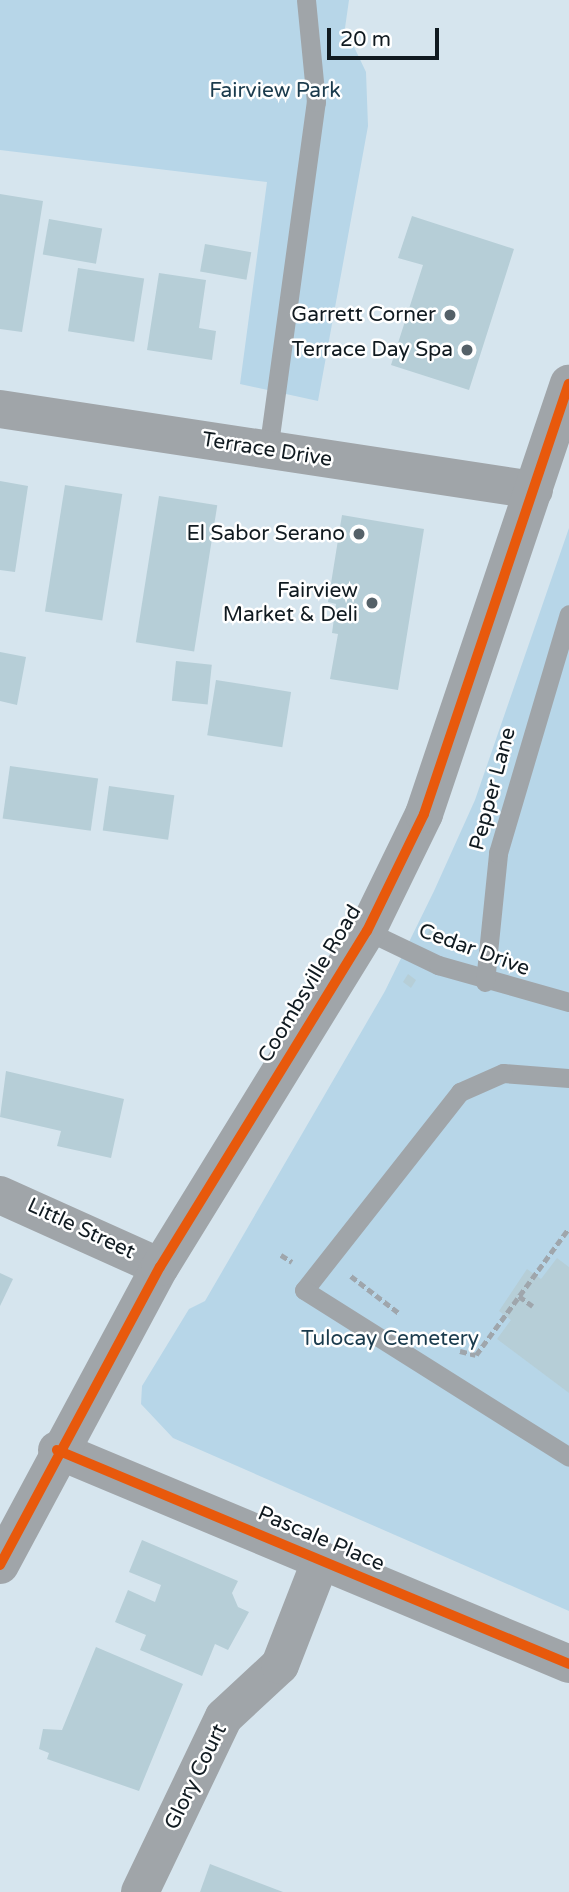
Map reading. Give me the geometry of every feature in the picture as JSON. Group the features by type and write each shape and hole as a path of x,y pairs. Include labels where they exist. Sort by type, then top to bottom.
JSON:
{"street":[{"name":"Coombsville Road","path":"0,1564 57,1450 160,1266 367,931 424,814 569,384"},
{"name":"Terrace Drive","path":"0,409 534,490"},
{"name":"Little Street","path":"0,1195 160,1266"},
{"name":"Pascale Place","path":"57,1450 569,1664"},
{"name":"Glory Court","path":"140,1892 224,1717 280,1665 321,1560"}],"lane":[{"path":"268,451 316,102 306,0"},
{"name":"Pepper Lane","path":"485,982 498,853 569,614"},
{"name":"Cedar Drive","path":"367,931 485,982 569,1002"},
{"path":"569,1078 503,1073 460,1092 313,1275 304,1290 569,1457"}],"path":[{"path":"453,1347 476,1356 569,1228"},
{"path":"281,1255 320,1281 351,1276 408,1320"},
{"path":"519,1296 533,1306"}],"green space":[{"name":"Fairview Park","path":"0,0 349,0 345,28 366,72 368,126 318,401 240,384 267,182 0,150"},
{"name":"Tulocay Cemetery","path":"569,528 569,1611 173,1438 141,1404 142,1386 189,1309 205,1301 385,991 434,891 475,800"}],"building":[{"path":"0,194 43,201 22,332 0,329"},
{"name":"Garrett Corner","path":"412,216 514,249 469,390 391,365 423,265 398,258"},
{"path":"49,219 102,228 96,264 43,254"},
{"path":"205,244 251,252 246,280 200,272"},
{"path":"78,268 144,278 134,342 68,331"},
{"path":"159,273 206,280 199,328 216,331 212,360 147,350"},
{"path":"0,481 28,486 15,572 0,570"},
{"path":"65,485 122,494 102,620 45,611"},
{"path":"159,496 217,505 194,651 136,642"},
{"name":"Fairview Market & Deli","path":"342,515 424,529 398,690 330,679 338,634 332,633 336,604 328,602"},
{"path":"0,652 26,657 17,705 0,701"},
{"path":"176,661 212,665 208,705 172,701"},
{"path":"216,680 291,692 282,747 207,735"},
{"path":"10,766 98,778 91,831 3,818"},
{"path":"109,786 174,795 168,840 103,831"},
{"path":"430,929 439,934 434,942 426,937"},
{"path":"408,974 416,980 411,988 403,982"},
{"path":"6,1071 124,1099 111,1158 57,1146 61,1131 0,1117"},
{"path":"557,1258 569,1267 569,1393 497,1339 511,1320 499,1311 527,1269 541,1279"},
{"path":"0,1273 13,1279 0,1306"},
{"path":"142,1540 238,1581 232,1593 238,1607 249,1612 228,1650 215,1644 202,1676 140,1650 146,1635 115,1622 128,1590 155,1602 161,1585 129,1572"},
{"path":"96,1647 183,1684 139,1791 47,1759 49,1753 39,1749 43,1729 62,1730"},
{"path":"210,1864 283,1892 200,1892"}],"cycle path":[{"path":"0,1565 160,1267 367,931 424,814 569,384"},
{"path":"57,1450 569,1664"}],"place":[{"name":"Garrett Corner","path":"450,315"},
{"name":"Terrace Day Spa","path":"467,350"},
{"name":"El Sabor Serano","path":"359,534"},
{"name":"Fairview Market & Deli","path":"372,603"}]}
